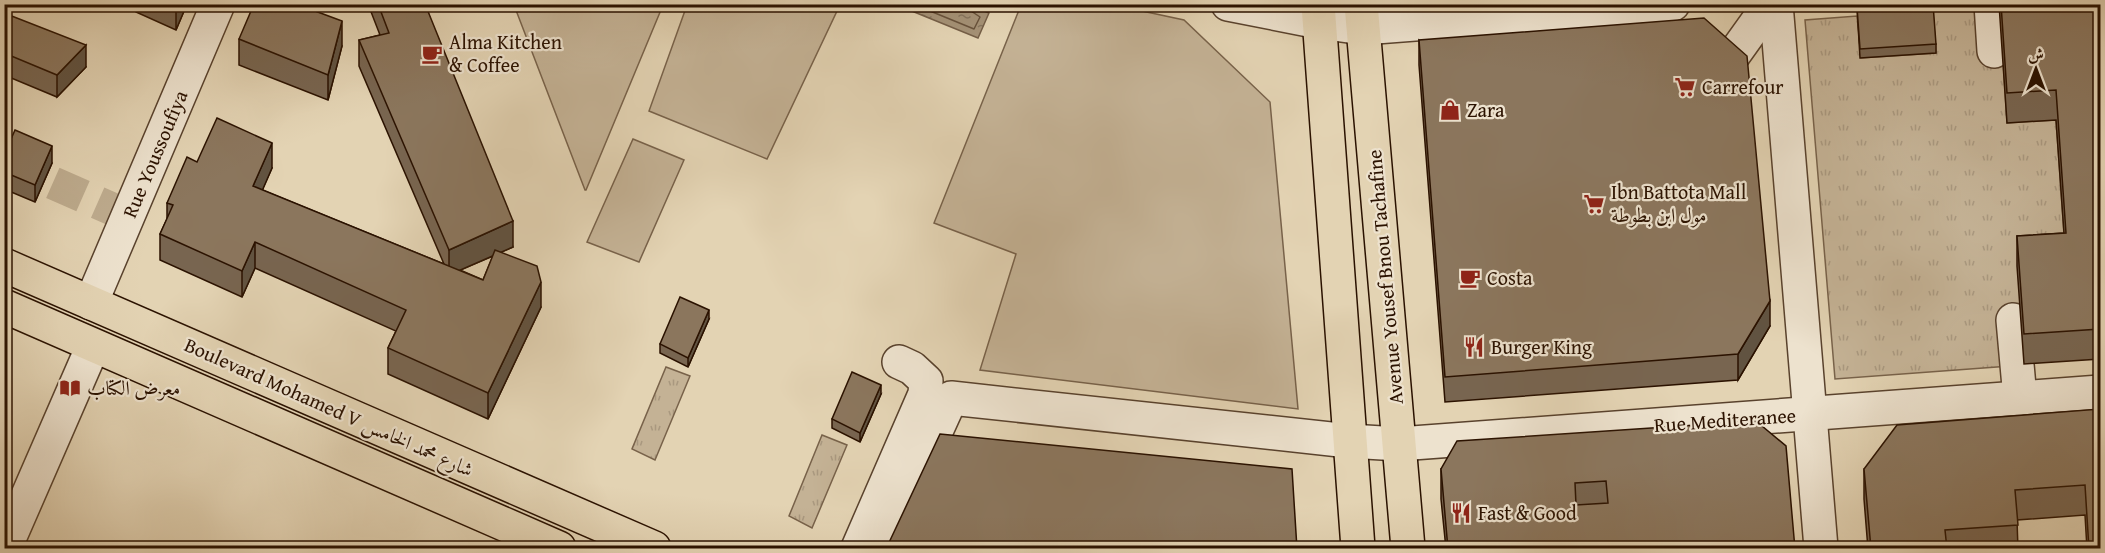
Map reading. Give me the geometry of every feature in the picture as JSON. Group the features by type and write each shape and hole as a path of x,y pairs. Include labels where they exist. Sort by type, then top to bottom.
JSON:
{"main road":[{"path":"1318,13 1358,549"},
{"name":"Avenue Yousef Bnou Tachafine","path":"1362,16 1408,549"},
{"name":"Boulevard Mohamed V شارع محمد الخامس","path":"4,265 654,549"},
{"name":"Boulevard Mohamed V شارع محمد الخامس","path":"4,306 538,544"}],"street":[{"name":"Rue Youssoufiya","path":"91,303 218,4"},
{"path":"1228,4 1362,16 1673,4"},
{"path":"1727,64 1770,4"},
{"path":"1776,4 1821,549"},
{"path":"1991,4 1995,51"},
{"path":"2013,320 2020,398"},
{"path":"5,549 93,346"},
{"path":"858,549 925,394 926,381 912,368 899,362"},
{"name":"Rue Mediteranee","path":"883,549 951,398 1350,441 1399,444 2100,392"},
{"path":"538,544 544,500"}],"green space":[{"path":"824,4 837,11 767,159 649,111 687,5"},
{"path":"514,5 663,5 586,190 585,190"},
{"path":"1021,5 1114,5 1184,20 1270,102 1298,409 980,370 1016,254 934,223"},
{"path":"1986,7 2003,60 2007,123 2056,120 2066,263 2020,308 2010,366 1835,379 1805,20 1857,16 1861,58 1936,53 1933,11"},
{"path":"633,139 684,160 639,262 587,242"},
{"path":"666,367 690,376 655,460 632,449"},
{"path":"822,435 847,445 812,528 789,516"}],"water":[{"path":"897,5 969,5 989,13 978,38"}],"building":[{"path":"254,4 309,4 307,8 342,21 328,75 239,39"},
{"path":"378,4 425,4 513,221 449,250 359,40 389,33"},
{"path":"1933,4 1936,44 1860,49 1857,7"},
{"path":"2001,4 2100,4 2100,329 2024,334 2017,236 2066,233 2056,90 2007,93"},
{"path":"4,13 86,45 57,75 4,53"},
{"name":"Ibn Battota Mall مول ابن بطوطة","path":"1704,18 1747,56 1770,301 1738,354 1445,377 1419,40"},
{"path":"217,118 272,143 253,186 483,280 495,250 537,266 541,282 488,393 388,348 406,310 255,242 242,271 160,234 173,205 167,203 187,157 197,162"},
{"path":"15,130 52,146 35,185 4,172 4,155"},
{"path":"680,297 709,310 688,358 660,344"},
{"path":"852,372 881,385 860,433 832,419"},
{"path":"2100,409 2100,549 2089,549 2085,485 2015,490 2018,525 1945,530 1947,549 1871,549 1864,469 1897,425"},
{"path":"1756,421 1786,446 1795,549 1642,549 1642,544 1555,549 1448,549 1441,469 1457,441","holes":["1606,481 1608,503 1576,505 1575,483"]},
{"path":"940,434 1292,469 1297,549 886,549"}],"tunnel":[{"path":"8,163 128,216"}],"place":[{"name":"Alma Kitchen & Coffee","path":"432,54"},
{"name":"Carrefour","path":"1685,87"},
{"name":"Zara","path":"1450,110"},
{"name":"Ibn Battota Mall مول ابن بطوطة","path":"1594,204"},
{"name":"Costa","path":"1470,278"},
{"name":"Burger King","path":"1474,347"},
{"name":"معرض الكتاب","path":"70,388"},
{"name":"Fast & Good","path":"1461,513"}]}
